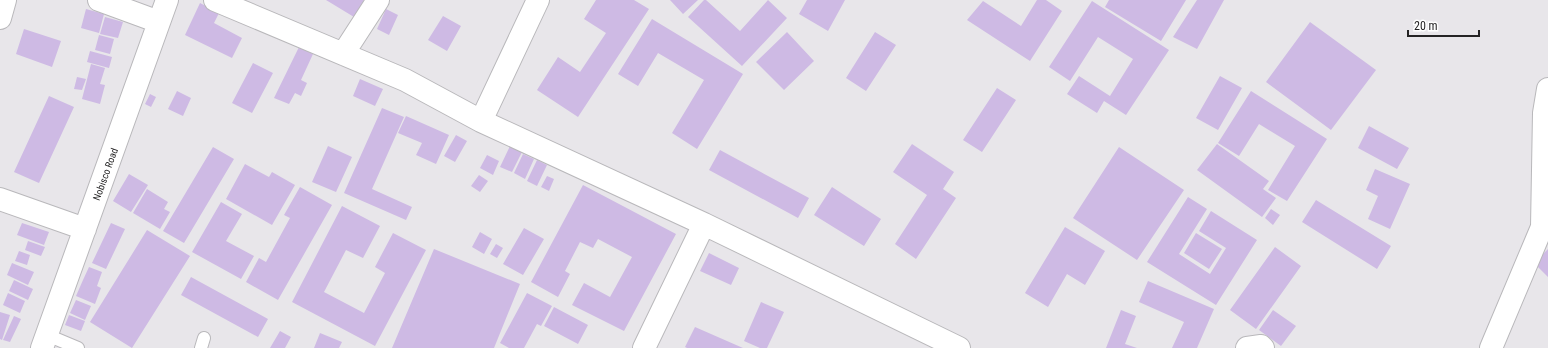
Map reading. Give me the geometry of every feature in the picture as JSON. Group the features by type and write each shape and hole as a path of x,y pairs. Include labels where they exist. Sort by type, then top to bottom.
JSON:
{"street":[{"path":"0,18 5,0"},
{"path":"99,0 159,22"},
{"name":"Nobisco Road","path":"45,342 167,0"},
{"path":"215,0 405,80 481,121 704,224 959,348"},
{"path":"343,54 378,0"},
{"path":"481,121 538,0"},
{"path":"1491,348 1545,229 1544,113 1548,88"},
{"path":"0,199 85,229"},
{"path":"644,348 704,224"},
{"path":"1247,348 1261,346 1263,348"}],"lane":[{"path":"45,342 78,348"}],"building":[{"path":"326,0 364,0 354,17"},
{"path":"596,0 634,0 649,9 578,117 537,90 558,57 580,72 606,33 584,19"},
{"path":"670,0 698,0 683,14"},
{"path":"704,0 706,0 740,31 768,0 787,18 742,66 688,17"},
{"path":"807,0 845,0 828,31 799,14"},
{"path":"1037,0 1046,0 1062,11 1030,61 967,20 983,1 1021,26"},
{"path":"1109,0 1186,0 1161,41 1105,7"},
{"path":"1197,0 1224,0 1197,49 1173,37"},
{"path":"1092,1 1169,50 1126,115 1104,101 1097,113 1067,94 1079,76 1110,96 1133,59 1098,37 1070,81 1049,67"},
{"path":"200,3 219,13 214,23 242,38 232,58 185,35"},
{"path":"86,9 104,14 99,33 81,28"},
{"path":"386,9 398,15 389,35 377,29"},
{"path":"443,16 461,26 447,51 428,40"},
{"path":"105,17 123,22 118,38 100,34"},
{"path":"652,19 743,74 697,149 672,133 704,80 658,53 638,86 618,74"},
{"path":"1310,22 1376,70 1331,130 1266,82"},
{"path":"24,29 61,41 52,67 16,54"},
{"path":"787,32 814,61 784,90 756,62"},
{"path":"875,32 896,45 866,91 846,78"},
{"path":"99,35 114,39 110,54 95,50"},
{"path":"299,47 313,54 301,80 307,83 301,96 295,93 289,104 274,98"},
{"path":"90,51 112,57 109,68 87,62"},
{"path":"253,63 273,73 252,113 232,103"},
{"path":"91,64 105,68 100,84 105,85 100,104 82,99"},
{"path":"1220,76 1242,88 1218,130 1196,118"},
{"path":"77,77 86,79 82,90 74,89"},
{"path":"360,79 383,89 375,106 353,96"},
{"path":"997,88 1016,100 982,152 963,140"},
{"path":"177,91 191,98 183,116 168,109"},
{"path":"1251,91 1327,139 1287,201 1268,190 1295,146 1259,124 1239,156 1218,143"},
{"path":"150,94 156,97 151,107 145,104"},
{"path":"49,96 74,107 39,183 14,172"},
{"path":"382,108 404,117 372,189 412,207 406,220 344,193"},
{"path":"406,116 449,135 436,164 416,155 422,143 398,133"},
{"path":"1369,126 1409,148 1397,169 1358,148"},
{"path":"456,135 467,141 455,162 444,156"},
{"path":"912,144 954,172 943,189 956,198 916,259 895,244 927,195 893,172"},
{"path":"1217,144 1269,181 1263,189 1276,198 1262,217 1197,170"},
{"path":"328,146 352,157 336,192 312,182"},
{"path":"510,146 522,152 512,172 500,167"},
{"path":"213,147 234,159 184,243 163,231"},
{"path":"1119,147 1184,190 1137,260 1073,218"},
{"path":"720,150 809,198 798,218 709,170"},
{"path":"523,154 534,159 525,179 514,173"},
{"path":"487,155 499,161 493,175 480,168"},
{"path":"537,160 547,165 537,186 527,181"},
{"path":"245,164 269,177 272,172 295,185 272,225 226,199"},
{"path":"1375,169 1410,184 1390,229 1368,219 1378,196 1366,190"},
{"path":"129,174 148,185 131,212 113,201"},
{"path":"479,175 488,181 480,192 471,186"},
{"path":"547,176 554,179 549,191 541,187"},
{"path":"583,185 676,234 624,331 572,305 584,283 610,297 632,257 598,239 593,248 580,242 565,271 570,274 558,297 531,282"},
{"path":"300,187 332,205 278,300 246,282 259,258 266,262 290,218 284,215"},
{"path":"832,187 881,219 864,246 814,215"},
{"path":"147,189 168,202 164,209 170,212 160,229 133,213"},
{"path":"1188,197 1207,209 1179,254 1210,274 1226,248 1199,231 1211,211 1257,240 1216,305 1147,262"},
{"path":"1316,200 1391,246 1377,269 1302,222"},
{"path":"221,202 242,214 226,241 254,256 241,279 192,252"},
{"path":"342,206 380,226 363,258 346,250 324,292 364,313 385,273 375,267 393,233 426,250 375,346 292,302"},
{"path":"1271,209 1280,215 1273,225 1265,218"},
{"path":"22,223 49,232 44,245 17,235"},
{"path":"111,223 125,229 106,269 92,263"},
{"path":"1065,227 1105,251 1085,285 1067,274 1048,307 1025,293"},
{"path":"524,228 544,239 523,275 503,264"},
{"path":"147,230 190,256 132,348 90,322"},
{"path":"480,232 492,239 484,254 472,247"},
{"path":"1196,233 1222,249 1209,269 1184,253"},
{"path":"28,241 45,247 41,256 25,250"},
{"path":"496,244 503,248 497,258 490,254"},
{"path":"1275,247 1301,266 1256,329 1230,310"},
{"path":"434,249 520,284 494,348 392,348"},
{"path":"1548,249 1548,277 1534,263"},
{"path":"19,251 30,255 27,265 15,261"},
{"path":"709,253 739,268 731,285 700,271"},
{"path":"12,263 34,272 28,285 7,275"},
{"path":"89,267 102,272 97,286 101,288 95,304 76,296"},
{"path":"191,277 268,319 258,337 181,295"},
{"path":"14,280 33,289 28,300 9,291"},
{"path":"1148,281 1214,309 1197,348 1172,348 1184,322 1139,302"},
{"path":"8,293 25,301 20,313 3,305"},
{"path":"527,293 552,306 541,326 537,324 524,348 509,348 500,343"},
{"path":"76,300 91,306 85,320 70,313"},
{"path":"761,302 784,312 767,348 760,348 744,341"},
{"path":"554,307 588,325 578,344 544,326"},
{"path":"1121,310 1136,316 1125,344 1137,348 1106,348"},
{"path":"1273,310 1296,326 1281,346 1259,330"},
{"path":"0,312 10,315 2,340 0,339"},
{"path":"69,315 85,321 81,331 65,325"},
{"path":"14,316 21,319 10,342 3,340"},
{"path":"695,327 743,348 687,348 685,347"},
{"path":"280,331 291,337 285,348 270,348"},
{"path":"320,333 342,342 339,348 314,348"}]}
